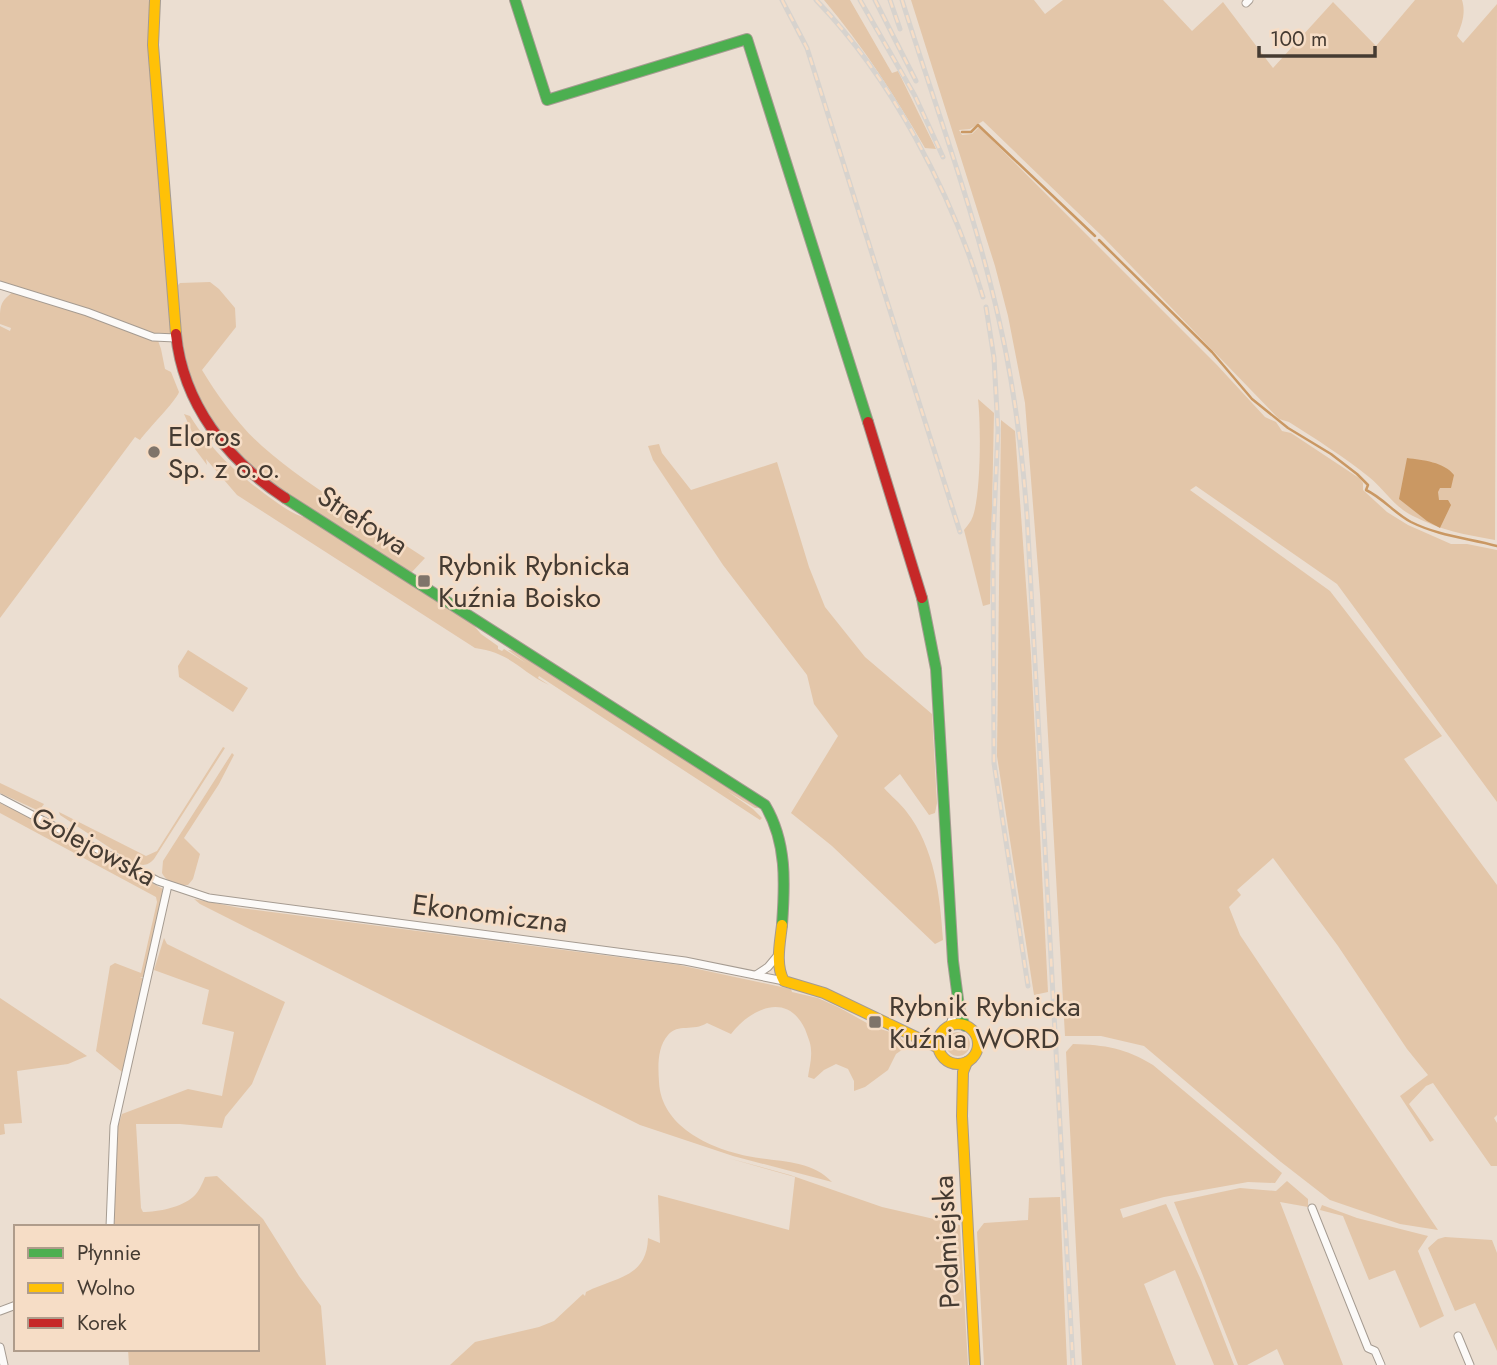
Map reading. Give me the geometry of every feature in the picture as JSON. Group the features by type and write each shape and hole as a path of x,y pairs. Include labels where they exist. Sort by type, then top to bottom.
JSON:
{"street":[{"name":"Strefowa","path":"155,0 153,45 176,338 184,376 199,411 229,453 255,477 765,805 777,824 783,852 779,953"},
{"path":"515,0 547,100 747,39 909,550 927,617 938,697 955,979 965,1026 974,1033 978,1044 975,1054 967,1062 958,1064 943,1057 939,1048 953,1016 955,979"},
{"path":"0,285 87,312 153,337 176,338"},
{"name":"Golejowska","path":"0,798 168,885 190,893"},
{"path":"110,1225 114,1126 168,885"},
{"name":"Ekonomiczna","path":"190,893 235,903 685,961 784,981 824,993 939,1048"},
{"path":"755,975 765,970 779,953"},
{"path":"779,953 779,971 784,981"},
{"name":"Ekonomiczna","path":"890,1023 927,1033 946,1030"},
{"path":"946,1030 965,1026"},
{"name":"Podmiejska","path":"949,1062 956,1076 962,1116"},
{"name":"Podmiejska","path":"967,1062 963,1076 962,1116 975,1365"},
{"path":"1312,1208 1368,1348 1375,1351 1381,1365"},
{"path":"1458,1336 1470,1365"},
{"path":"0,1347 4,1365"}],"shaded area":[{"path":"0,0 151,0 171,334 156,335 165,369 171,372 179,392 140,440 135,437 0,618 0,326 10,331 11,328 0,324 0,312 3,302 13,292 0,284"},
{"path":"824,0 850,0 892,73 898,71 936,149 925,148 878,72"},
{"path":"911,0 1034,0 1045,14 1063,0 1163,0 1192,31 1223,2 1273,68 1333,2 1376,46 1415,0 1462,0 1462,23 1457,36 1463,43 1497,4 1495,540 1463,534 1413,516 1400,508 1375,482 1350,462 1289,422 1279,419 1103,237 983,121 970,129 959,130 962,135 972,134 979,127 1217,365 1265,417 1276,422 1282,431 1291,433 1359,478 1363,483 1363,490 1387,512 1408,525 1451,544 1497,550 1497,802 1337,584 1196,486 1190,490 1330,591 1442,736 1404,759 1497,885 1497,1115 1494,1118 1497,1123 1497,1166 1491,1166 1433,1083 1426,1086 1409,1104 1434,1140 1430,1142 1400,1096 1428,1075 1273,858 1237,890 1241,895 1229,907 1240,935 1438,1230 1400,1224 1330,1200 1144,1046 1101,1036 1065,1036 1040,594 1025,403 995,266"},
{"path":"210,282 235,308 236,327 202,370 215,390 245,430 281,462 425,558 411,573 277,488 231,447 214,426 201,402 187,363 176,287 180,283"},
{"path":"978,399 994,413 990,604 983,606 964,530 973,516 978,492"},
{"path":"184,414 190,416 206,440 233,468 281,505 308,518 471,622 481,634 498,646 498,649 504,649 526,663 508,650 516,651 757,806 758,808 755,808 727,791 762,818 760,820 539,676 538,678 549,685 539,680 507,658 475,648 237,495 195,449 195,439"},
{"path":"1001,420 1015,431 1031,655 1048,992 1034,995 997,756"},
{"path":"659,444 662,453 691,490 777,462 809,567 825,607 865,657 932,714 937,803 935,813 929,815 900,774 884,788 916,825 930,856 938,890 943,940 935,944 832,846 791,813 838,736 814,704 807,675 723,565 653,460 648,446"},
{"path":"1407,458 1439,464 1454,475 1451,488 1440,488 1438,492 1439,500 1448,500 1451,505 1440,528 1399,499"},
{"path":"188,650 248,688 233,712 179,677 178,666"},
{"path":"223,747 225,748 154,859 146,865 130,861 60,815 59,812 146,856 157,851"},
{"path":"232,753 234,755 219,784 184,838 200,854 193,879 188,885 173,883 162,873 163,861"},
{"path":"0,783 44,804 39,811 0,793"},
{"path":"0,803 62,833 163,889 145,977 140,977 144,979 122,1072 96,1051 110,966 115,963 141,973 156,897 0,813"},
{"path":"194,899 240,908 679,965 791,989 792,992 818,998 874,1027 903,1036 900,1038 909,1045 896,1054 888,1070 865,1087 854,1091 854,1081 848,1069 836,1064 814,1079 808,1077 811,1050 805,1029 789,1010 779,1007 758,1011 731,1034 707,1023 676,1029 664,1040 659,1057 659,1082 668,1111 678,1123 703,1141 718,1147 747,1156 803,1165 814,1169 832,1182 733,1156 640,1125"},
{"path":"164,938 167,944 285,1002 252,1084 225,1117 222,1128 136,1124 141,1208 143,1212 149,1212 183,1204 195,1195 205,1177 217,1176 263,1219 321,1306 326,1365 129,1365 128,1351 259,1351 259,1225 114,1225 115,1219 111,1219 117,1129 122,1114 188,1089 222,1096 234,1032 202,1024 209,990 154,970"},
{"path":"0,998 87,1056 68,1064 17,1071 22,1123 4,1124 5,1134 0,1135"},
{"path":"958,1032 967,1035 970,1044 967,1053 958,1056 949,1053 946,1044 949,1035"},
{"path":"1073,1044 1115,1048 1153,1065 1282,1173 1275,1183 1248,1182 1164,1197 1120,1209 1123,1218 1166,1204 1201,1280 1234,1365 1214,1365 1175,1270 1144,1284 1176,1365 1082,1365 1066,1052"},
{"path":"728,1158 790,1175 882,1207 960,1225 968,1365 450,1365 475,1342 554,1321 583,1294 585,1296 586,1292 636,1269 646,1251 648,1238 660,1243 658,1195 789,1230 795,1177"},
{"path":"1287,1181 1308,1199 1308,1207 1280,1202 1343,1365 1284,1365 1277,1349 1247,1365 1238,1365 1174,1202 1240,1188 1276,1191"},
{"path":"1060,1197 1067,1365 984,1365 977,1232 984,1223 1028,1220 1029,1198"},
{"path":"1322,1205 1357,1218 1428,1236 1418,1251 1444,1316 1420,1328 1395,1270 1369,1280 1343,1216 1320,1210"},
{"path":"1445,1237 1492,1240 1497,1253 1497,1351 1475,1303 1455,1311 1428,1248 1438,1239"}],"waterway":[{"path":"962,132 971,132 978,125 1095,236"},
{"path":"1099,240 1212,352 1252,399 1288,428 1331,454 1357,474 1368,485 1366,490 1422,527 1497,546"}],"railway":[{"path":"782,0 807,48 960,532"},
{"path":"816,0 869,64 916,139 954,218 983,297"},
{"path":"860,0 915,96 943,157"},
{"path":"875,0 916,81"},
{"path":"890,0 900,29"},
{"path":"902,0 989,280 1009,369 1020,441 1027,515 1073,1365"},
{"path":"986,307 994,358 998,430 993,541 994,763 1028,986"}],"traffic: fast":[{"path":"515,0 547,100 747,39 868,422"},
{"path":"285,498 765,805 781,848 784,878 782,925"},
{"path":"922,598 936,669 953,961 960,1014 965,1026"}],"traffic: slow":[{"path":"155,0 153,45 176,334"},
{"path":"782,925 779,961 784,981 824,993 939,1048"},
{"path":"958,1024 972,1030 978,1044 972,1058 958,1064 944,1058 938,1044 944,1030 958,1024"},
{"path":"967,1062 963,1072 962,1116 975,1365"}],"traffic: jam":[{"path":"176,334 180,360 188,384 211,428 244,466 285,498"},
{"path":"868,422 922,598"}],"place":[{"name":"Eloros Sp. z o.o.","path":"154,452"},
{"name":"Rybnik Rybnicka Kuźnia Boisko","path":"424,581"},
{"name":"Rybnik Rybnicka Kuźnia WORD","path":"875,1022"}]}
